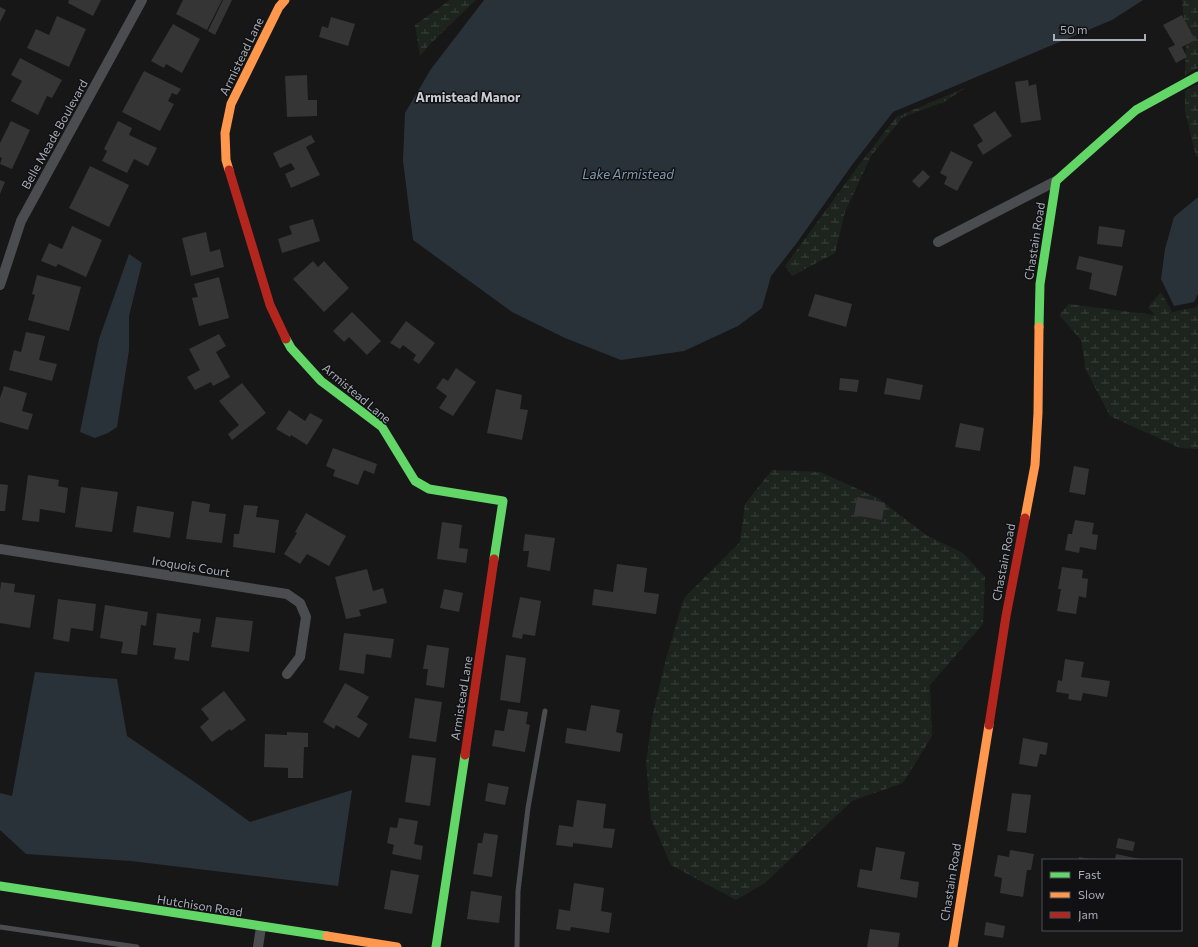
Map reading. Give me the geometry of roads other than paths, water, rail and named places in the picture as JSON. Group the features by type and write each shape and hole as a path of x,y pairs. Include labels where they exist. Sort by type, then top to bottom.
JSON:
{"street":[{"name":"Belle Meade Boulevard","path":"0,285 21,221 142,0"},
{"name":"Armistead Lane","path":"285,0 279,7 230,104 224,133 226,160 270,305 291,348 321,381 382,427 415,481 429,489 503,501 436,947"},
{"name":"Chastain Road","path":"938,242 1056,181 1136,110 1198,76"},
{"name":"Chastain Road","path":"953,947 1006,616 1035,465 1038,413 1039,302 1056,181"},
{"name":"Iroquois Court","path":"0,549 287,594 300,603 306,617 300,657 288,674"},
{"name":"Hutchison Road","path":"0,886 397,947"},
{"path":"258,947 261,927"}],"lane":[{"path":"517,947 518,891 528,808 545,711"},
{"path":"0,927 137,947"}],"water":[{"name":"Lake Armistead","path":"484,0 1143,0 1112,20 893,112 852,165 796,244 771,276 762,308 738,326 684,351 621,360 565,338 512,312 413,240 403,161 405,113 431,69"},
{"path":"1198,197 1198,294 1194,302 1174,306 1161,279 1165,249 1174,217"},
{"path":"129,254 142,263 129,316 129,350 117,427 108,433 95,438 80,432 99,339"},
{"path":"35,672 117,679 127,736 250,822 352,790 338,886 131,861 26,854 0,830 0,793 12,796"}],"district":[{"name":"Armistead Manor","path":"468,97"}]}
